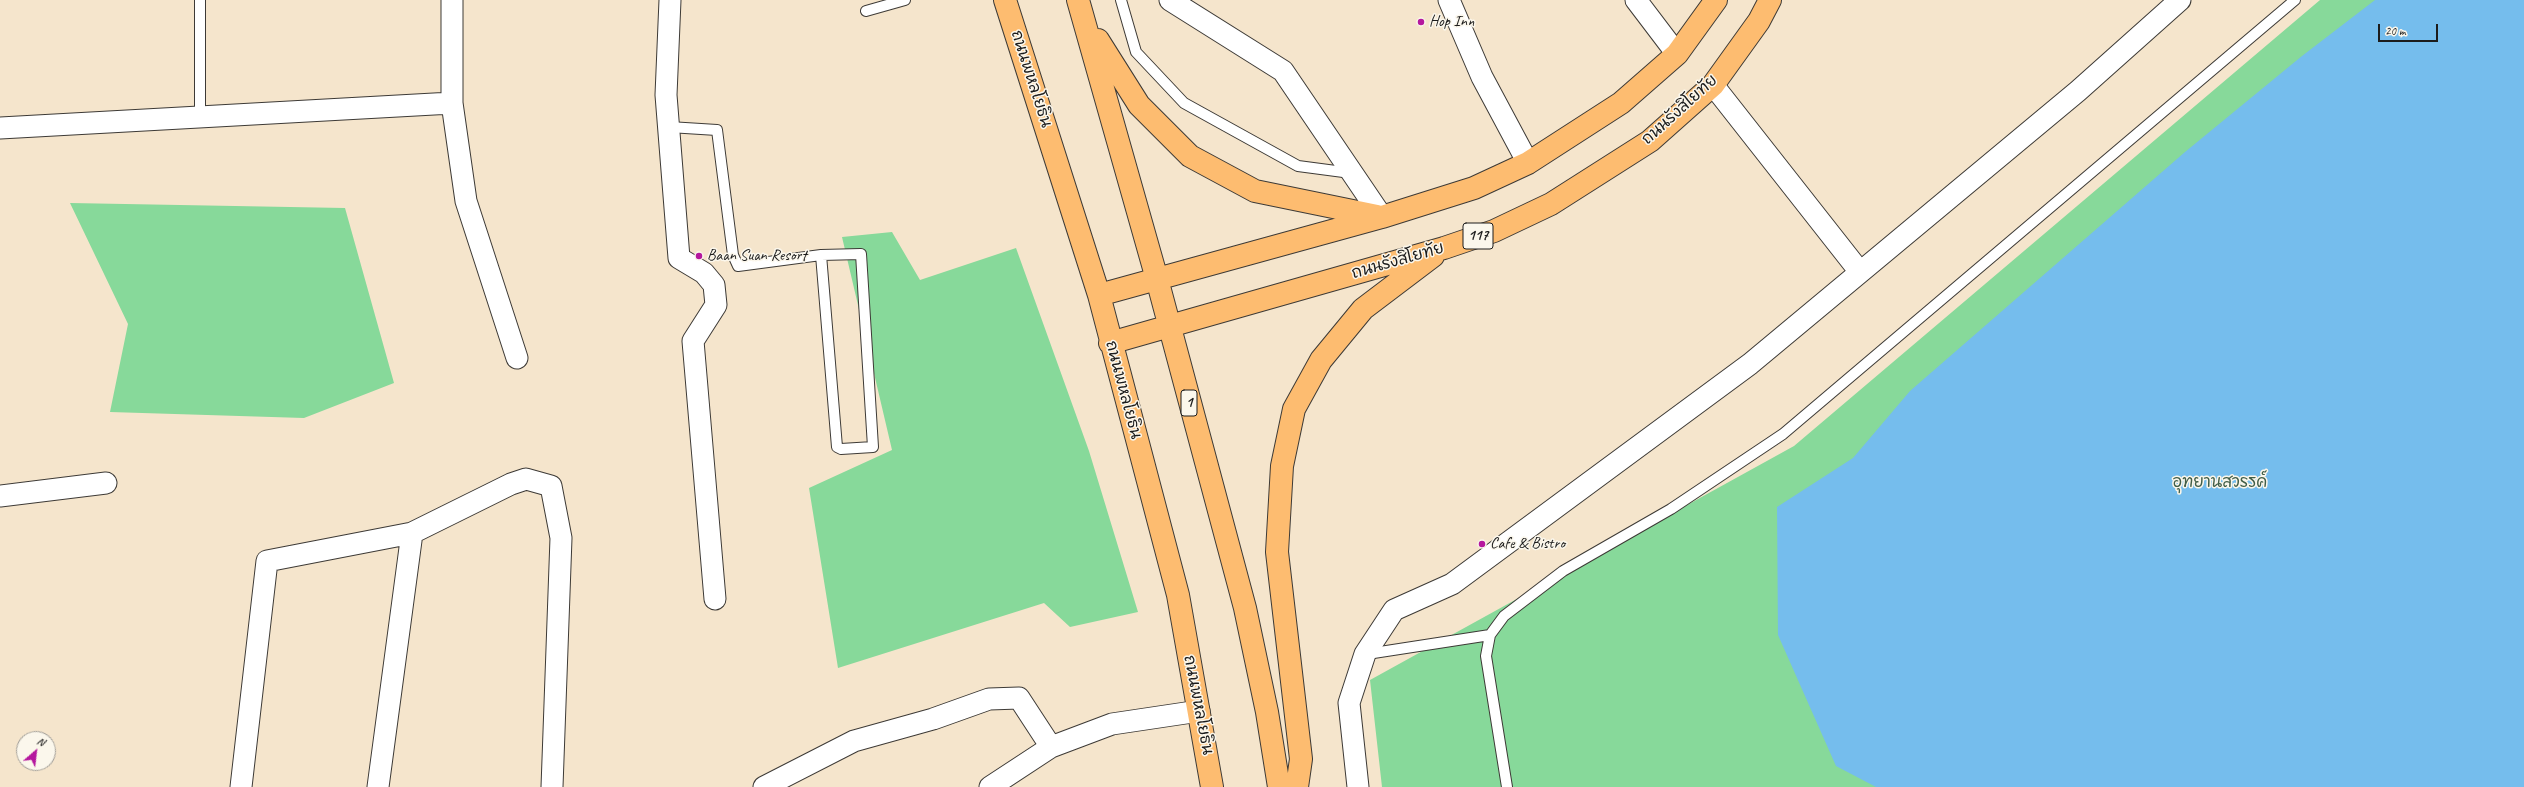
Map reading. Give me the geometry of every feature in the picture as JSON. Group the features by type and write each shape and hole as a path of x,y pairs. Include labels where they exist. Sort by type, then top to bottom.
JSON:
{"main road":[{"name":"ถนนพหลโยธิน","path":"1005,0 1099,295 1110,343 1178,595 1212,787"},
{"name":"1","path":"1078,0 1086,22 1157,279 1245,608 1267,712 1279,787"},
{"path":"1099,295 1382,217 1474,188 1528,163 1621,103 1677,54 1716,0"},
{"name":"ถนนรังสิโยทัย","path":"1110,343 1444,248 1494,231 1551,204 1650,141 1712,85 1759,21 1770,0"},
{"path":"1086,22 1140,105 1190,156 1255,191 1382,217"},
{"path":"1296,787 1301,759 1277,552 1282,466 1294,410 1321,360 1363,309 1444,248"}],"street":[{"path":"452,0 452,103 466,201 517,358"},
{"path":"670,0 666,95 679,258 704,273 714,285 716,305 693,341 715,599"},
{"path":"1170,0 1283,72 1382,217"},
{"path":"1449,0 1482,77 1528,163"},
{"path":"1636,0 1677,54"},
{"path":"1358,787 1349,703 1365,654 1394,610 1452,584 1750,364 2078,91 2180,0"},
{"path":"1712,85 1860,272"},
{"path":"0,128 452,103"},
{"path":"241,787 267,561 412,533 511,484 526,479 551,486 561,538 552,787"},
{"path":"0,496 106,483"},
{"path":"378,787 412,533"},
{"path":"764,787 854,741 932,719 989,699 1019,698 1051,747"},
{"path":"990,787 1051,747 1112,724 1199,711"}],"lane":[{"path":"200,0 200,117"},
{"path":"866,11 904,0"},
{"path":"1122,0 1136,52 1184,103 1298,166 1353,173"},
{"path":"1507,787 1486,656 1490,635 1504,616 1563,571 1671,509 1783,434 2295,0"},
{"path":"669,127 717,130 733,255 738,266 821,255 861,254 873,447 841,449 837,447 821,255"},
{"path":"1365,654 1490,635"}],"green space":[{"name":"อุทยานสวรรค์","path":"2320,0 2524,0 2524,787 1382,787 1370,680 1794,446"},
{"path":"70,203 345,208 394,383 304,418 110,412 128,324"},
{"path":"892,232 920,280 1016,248 1089,451 1138,612 1070,627 1044,603 838,668 809,488 892,450 842,237"}],"water":[{"name":"อุทยานสวรรค์","path":"2375,0 2524,0 2524,787 1876,787 1836,766 1778,635 1777,507 1853,458 1910,391 2185,152 2302,56"}],"place":[{"name":"Hop Inn","path":"1421,22"},
{"name":"Baan Suan Resort","path":"699,256"},
{"name":"Cafe & Bistro","path":"1482,544"}]}
